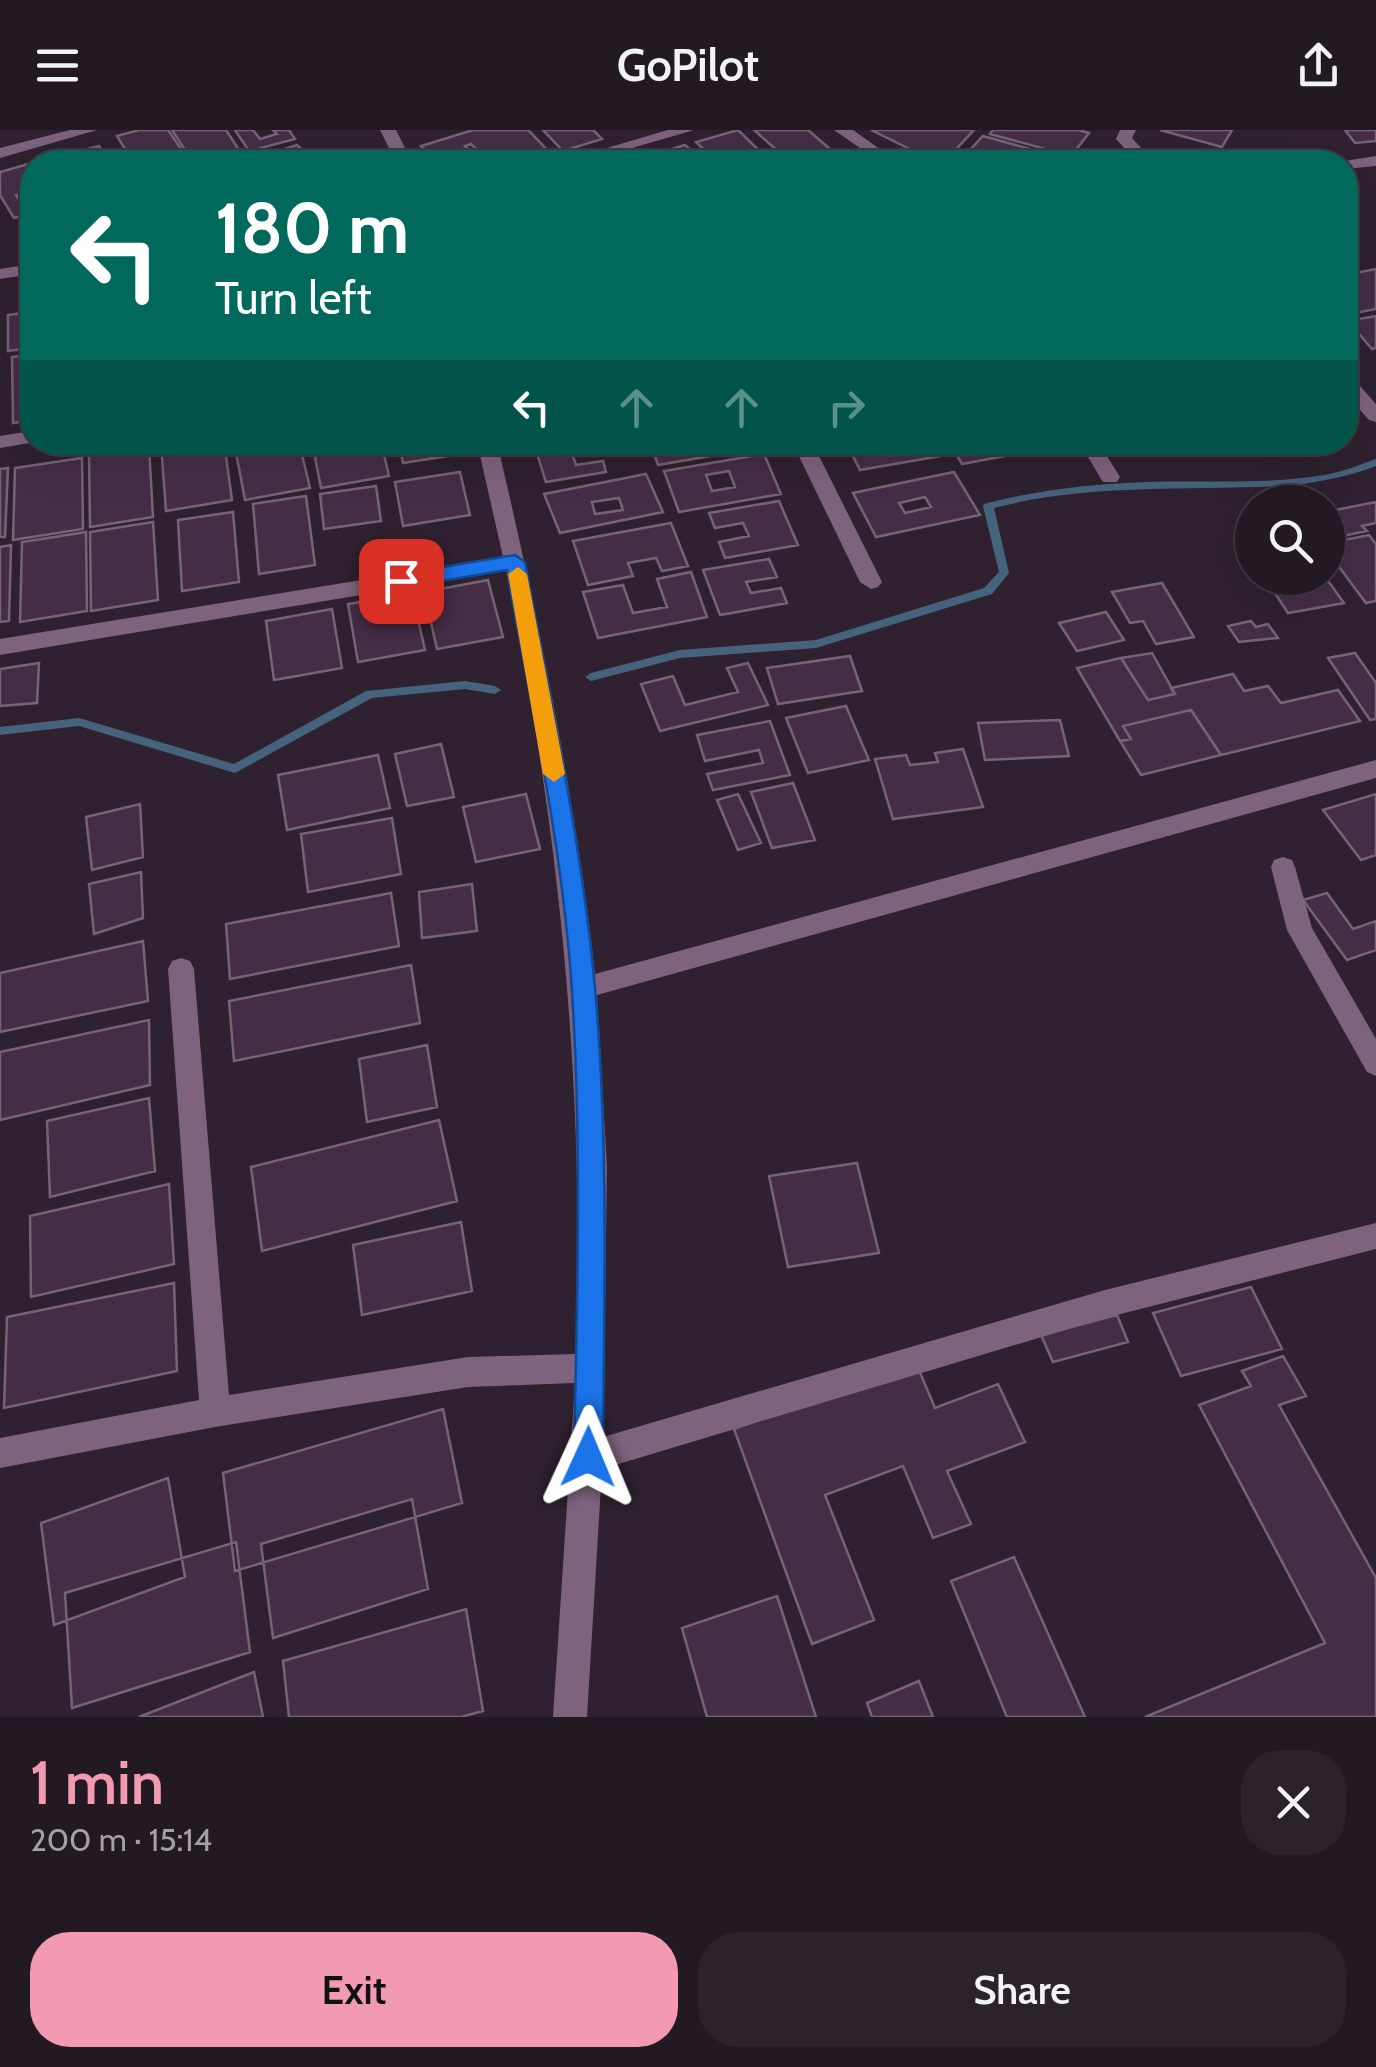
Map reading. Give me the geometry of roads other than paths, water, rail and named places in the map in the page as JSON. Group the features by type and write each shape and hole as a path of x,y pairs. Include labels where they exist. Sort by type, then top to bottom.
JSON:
{"street":[{"path":"0,153 88,130"},
{"path":"612,150 686,130"},
{"path":"842,130 872,150"},
{"path":"1128,130 1124,139 1135,150"},
{"path":"1358,396 1376,416"},
{"path":"490,455 515,562 568,848 584,988 592,1148 590,1368 588,1457 570,1717"},
{"path":"808,455 871,582"},
{"path":"1096,455 1110,477"},
{"path":"0,647 515,562"},
{"path":"584,988 1376,769"},
{"path":"1284,868 1300,930 1376,1064"},
{"path":"181,969 214,1412"},
{"path":"588,1457 1106,1304 1376,1236"},
{"path":"0,1452 214,1412 468,1372 590,1368"}],"waterway":[{"path":"591,677 680,654 816,644 988,591 1004,573 988,506 1087,489 1296,482 1353,472 1376,462"},
{"path":"0,731 79,722 235,769 370,694 465,685 495,690"}]}
